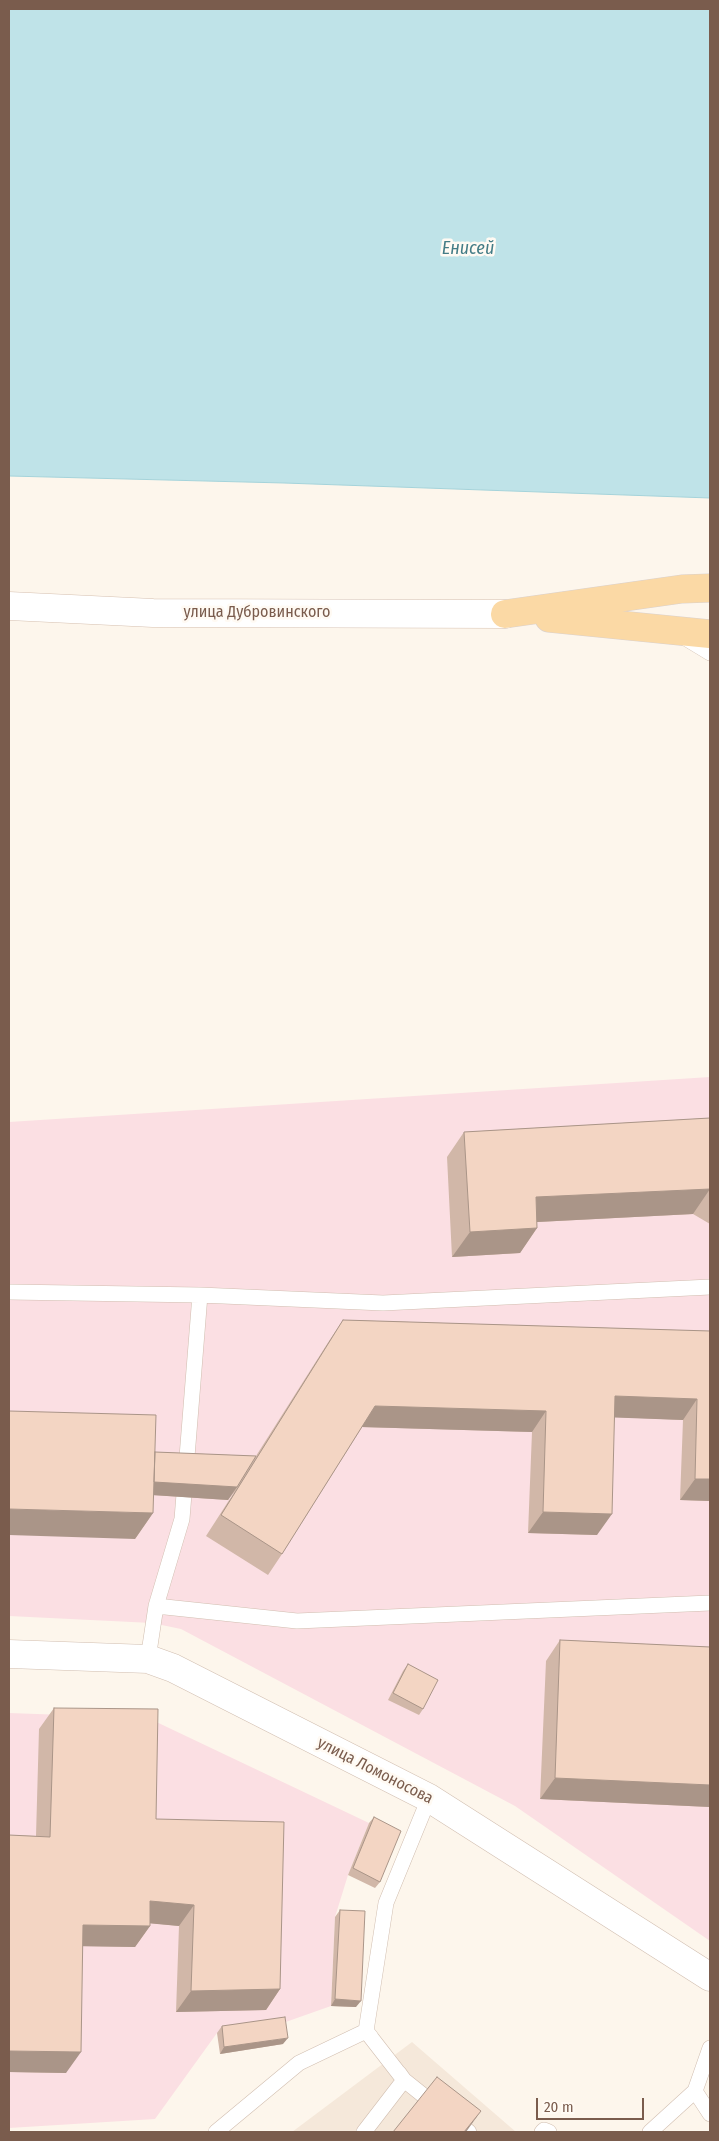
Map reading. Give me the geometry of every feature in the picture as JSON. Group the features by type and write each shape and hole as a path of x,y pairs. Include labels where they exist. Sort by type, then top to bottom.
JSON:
{"main road":[{"path":"505,614 682,589 710,588"},
{"path":"505,614 710,634"}],"street":[{"name":"улица Дубровинского","path":"9,606 153,613 505,614"},
{"name":"улица Ломоносова","path":"9,1654 148,1659 173,1668 429,1798 710,1977"}],"lane":[{"path":"672,630 710,653"},
{"path":"9,1292 200,1295 383,1302 710,1287"},
{"path":"148,1659 156,1606 182,1519 200,1295"},
{"path":"156,1606 297,1621 710,1603"},
{"path":"429,1798 386,1903 366,2031 404,2080 469,2132"},
{"path":"216,2132 299,2063 366,2031"},
{"path":"650,2132 694,2091 710,2048"},
{"path":"364,2132 404,2080"},
{"path":"694,2091 710,2114"},
{"path":"542,2132 544,2130 549,2132"}],"shaded area":[{"path":"710,1077 710,1941 515,1806 181,1629 152,1623 9,1616 9,1122"},
{"path":"9,1713 148,1718 369,1823 348,1875 335,1917 331,2006 280,2024 217,2033 155,2119 9,2128"},
{"path":"412,2042 516,2132 292,2132"}],"water":[{"name":"Енисей","path":"9,9 710,9 710,498 284,483 9,476"}],"building":[{"path":"710,1118 710,1189 536,1197 537,1228 470,1232 464,1132"},
{"path":"343,1320 710,1331 710,1479 695,1479 697,1399 615,1396 612,1514 543,1512 546,1411 375,1406 282,1554 221,1515"},
{"path":"9,1411 156,1415 153,1513 9,1509"},
{"path":"155,1452 256,1456 237,1487 154,1482"},
{"path":"560,1640 710,1647 710,1785 555,1778"},
{"path":"408,1664 438,1680 423,1709 393,1693"},
{"path":"54,1708 158,1709 156,1819 284,1822 280,1989 191,1991 194,1905 150,1901 150,1926 83,1925 81,2052 9,2051 9,1835 50,1837"},
{"path":"374,1817 401,1831 380,1882 353,1868"},
{"path":"340,1910 365,1911 361,2001 335,1999"},
{"path":"285,2017 288,2038 224,2047 222,2026"},
{"path":"437,2077 481,2111 464,2132 393,2132"}]}
